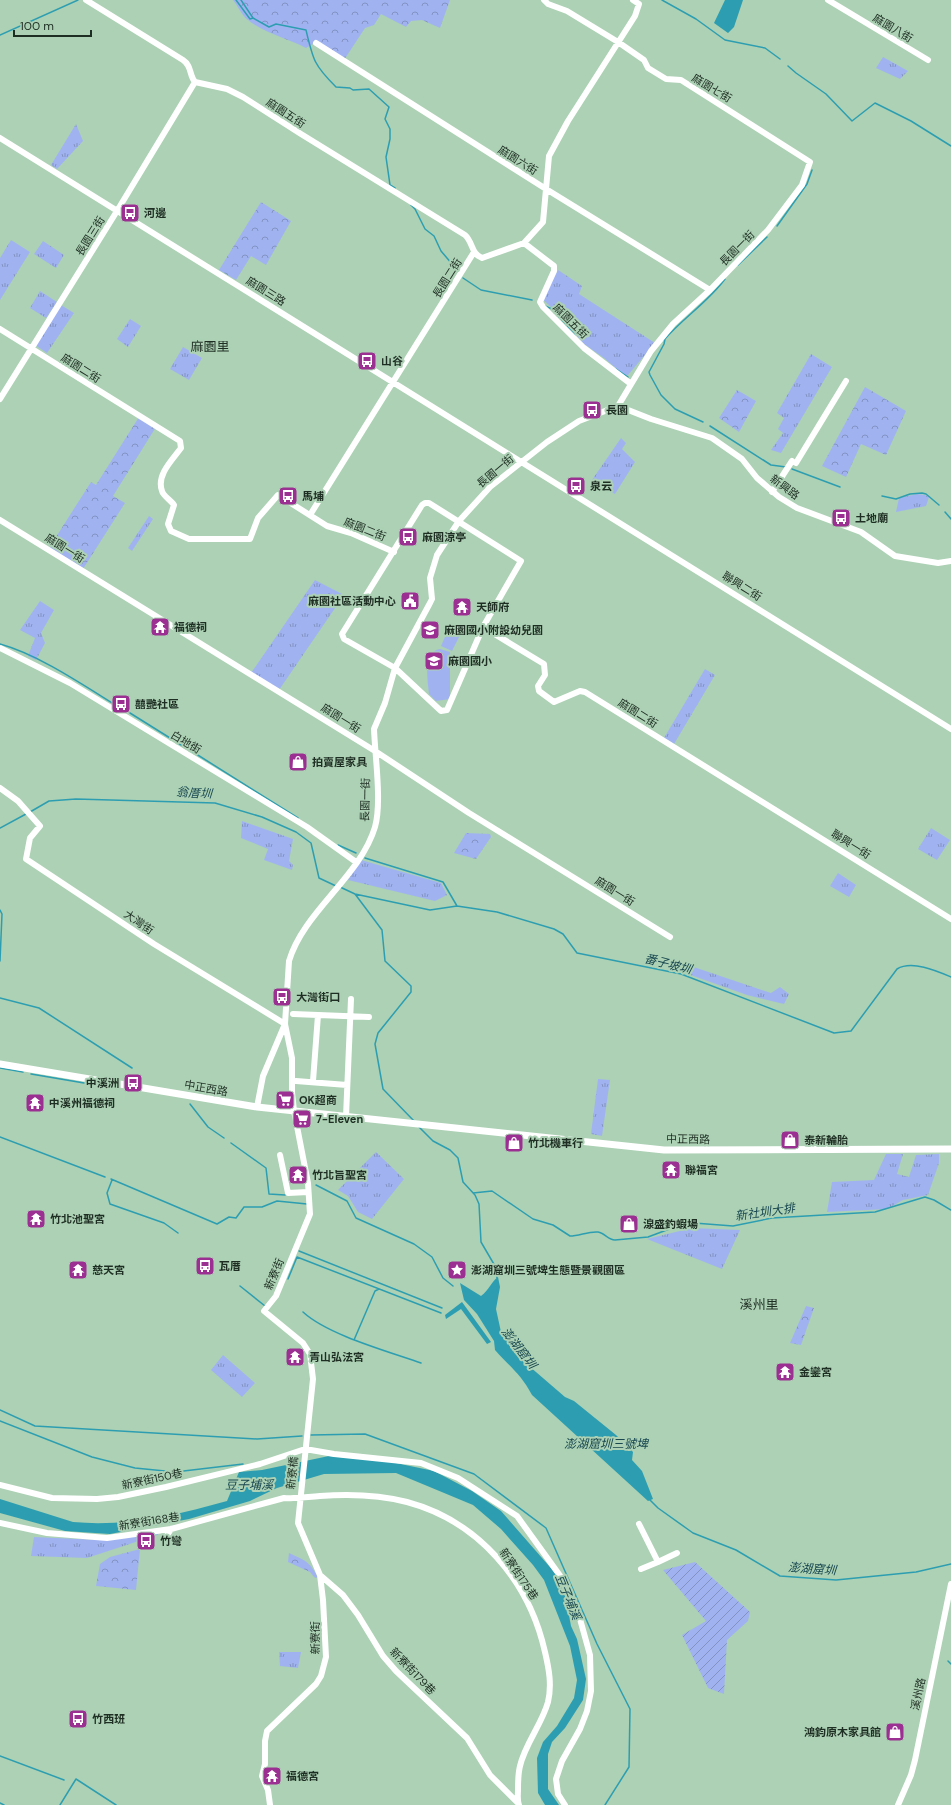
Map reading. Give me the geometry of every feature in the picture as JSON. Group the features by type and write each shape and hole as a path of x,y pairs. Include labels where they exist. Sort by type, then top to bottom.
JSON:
{"main road":[{"name":"中正西路","path":"0,1064 257,1107 664,1150 951,1149"}],"street":[{"path":"86,0 189,64 192,78 195,82"},
{"name":"麻園七街","path":"544,0 548,4 567,11 618,42 644,60 648,68 666,79 681,80 810,162"},
{"name":"長園二街","path":"310,515 474,252 482,258 524,242 543,222 549,156 568,121 639,8 637,1 633,0"},
{"name":"麻園八街","path":"828,0 928,60"},
{"name":"麻園六街","path":"316,44 710,290"},
{"name":"長園三街","path":"0,399 118,211 195,82"},
{"name":"麻園五街","path":"195,82 227,89 243,97 467,237 474,252"},
{"name":"麻園三路","path":"0,138 522,461"},
{"name":"長園一街","path":"285,1024 289,961 292,951 368,844 377,816 375,751 376,723 385,703 395,668 432,599 430,578 437,555 459,521 490,487 547,442 579,422 618,406 651,351 673,324 710,290 768,230 802,184 810,162"},
{"name":"麻園五街","path":"524,242 554,266 554,272 540,302 543,307 584,348 631,384"},
{"name":"麻園二街","path":"0,329 180,441 181,448 164,468 161,488 162,492 174,505 168,524 171,531 189,539 250,539 258,518 278,495 326,526 351,533 394,552 342,634 344,639 395,668 440,711 447,710 483,627 544,664 545,675 538,686 539,691 544,696 554,702 580,691 586,692 739,788"},
{"path":"772,492 794,462 846,381"},
{"name":"新興路","path":"618,406 651,419 712,438 742,459 772,492 797,508 861,532 894,556 938,563 951,561"},
{"name":"聯興二街","path":"522,461 951,728"},
{"path":"394,552 422,505 429,503 521,561 483,627"},
{"name":"麻園一街","path":"0,520 375,751 670,937"},
{"name":"白地街","path":"0,648 70,683 307,827 356,862"},
{"name":"大灣街","path":"0,788 14,798 40,826 30,838 26,859 154,944 285,1024"},
{"name":"聯興一街","path":"739,788 951,919"},
{"path":"346,1117 351,999"},
{"path":"292,1014 369,1017"},
{"path":"313,1081 318,1015"},
{"path":"257,1107 263,1076 285,1024"},
{"path":"285,1024 292,1058 292,1092 294,1111"},
{"path":"296,1081 313,1081 347,1085"},
{"name":"新寮街","path":"294,1111 308,1192 310,1214 276,1296 264,1311 303,1343 310,1354 314,1379 305,1449"},
{"path":"280,1155 288,1193 308,1192"},
{"path":"305,1449 334,1454 421,1463 458,1478 517,1516 536,1541 562,1577 580,1619 590,1655 591,1692 587,1711 572,1745 562,1762 556,1779 558,1794 565,1805"},
{"name":"新寮街150巷","path":"0,1485 52,1498 97,1499 118,1497 260,1464 305,1449"},
{"name":"新寮橋","path":"300,1500 305,1449"},
{"name":"新寮街175巷","path":"300,1500 320,1496 354,1496 407,1502 449,1520 474,1535 490,1548 505,1566 535,1617 544,1647 550,1680 548,1703 520,1765 518,1804"},
{"name":"新寮街168巷","path":"0,1524 47,1533 107,1538 171,1529 284,1498 300,1500"},
{"name":"新寮街","path":"270,1805 268,1790 262,1776 264,1764 264,1741 267,1731 316,1684 321,1676 326,1657 326,1626 320,1575 298,1523 300,1500"},
{"path":"639,1524 658,1562"},
{"path":"165,1539 171,1529"},
{"path":"641,1569 677,1553"},
{"name":"新寮街179巷","path":"320,1575 329,1581 347,1600 383,1656 396,1671 467,1738 481,1758 490,1775 518,1804"},
{"name":"溪州路","path":"898,1805 911,1775 951,1584"}],"green space":[{"path":"233,0 450,0 440,28 422,20 411,21 406,27 381,14 374,25 365,28 344,60 318,41 306,48 262,29 246,18"},
{"path":"883,57 908,71 900,79 876,68"},
{"path":"76,124 83,141 57,169 51,165"},
{"path":"261,202 291,221 266,265 251,256 236,280 219,270"},
{"path":"11,240 30,252 0,300 0,258"},
{"path":"43,241 64,255 56,268 34,254"},
{"path":"558,270 582,286 579,294 655,343 628,375 625,376 604,358 584,344 542,299"},
{"path":"40,291 57,302 46,318 30,308"},
{"path":"61,305 74,313 47,353 35,345"},
{"path":"130,319 141,326 128,347 117,339"},
{"path":"183,347 202,358 189,380 170,369"},
{"path":"811,354 832,367 781,453 771,450 783,433 778,429 784,418 777,413"},
{"path":"865,387 906,411 886,455 861,444 846,477 822,466"},
{"path":"737,390 756,401 739,432 719,418"},
{"path":"139,417 156,427 113,496 125,503 83,569 49,548 91,482 96,485"},
{"path":"621,438 626,443 622,449 635,462 615,494 592,480"},
{"path":"917,494 929,497 926,506 896,512 899,498"},
{"path":"149,516 153,519 132,551 128,548"},
{"path":"315,580 344,595 279,690 251,673"},
{"path":"40,601 54,610 41,633 45,643 36,660 28,656 35,638 20,630"},
{"path":"448,630 460,635 452,651 441,646"},
{"path":"440,649 450,652 450,699 436,701 429,694 427,667 431,655 434,651"},
{"path":"705,669 715,675 674,744 664,738"},
{"path":"242,821 293,839 289,861 293,865 292,870 264,860 268,849 241,838"},
{"path":"931,828 950,840 937,860 918,849"},
{"path":"466,833 490,834 491,837 476,859 454,853"},
{"path":"361,860 441,883 447,895 435,901 348,880"},
{"path":"838,873 856,885 849,897 830,886"},
{"path":"676,961 771,993 780,987 789,994 784,1004 747,995 671,968"},
{"path":"598,1079 610,1080 602,1136 591,1134"},
{"path":"376,1152 404,1179 372,1219 358,1212 348,1196 338,1190"},
{"path":"886,1154 903,1154 897,1174 909,1177 916,1155 939,1154 939,1163 928,1195 903,1200 887,1209 827,1212 832,1182 874,1180"},
{"path":"692,1228 740,1230 722,1269 647,1239"},
{"path":"806,1306 814,1308 801,1345 790,1343"},
{"path":"223,1355 255,1383 242,1397 211,1370"},
{"path":"160,1532 157,1535 87,1558 31,1556 34,1537 100,1540"},
{"path":"140,1549 136,1590 96,1586 100,1564 110,1557"},
{"path":"289,1553 299,1557 309,1564 318,1578 314,1577 310,1572 288,1562"},
{"path":"695,1562 750,1612 748,1621 727,1640 724,1694 708,1688 682,1635 706,1621 663,1570"},
{"path":"279,1652 301,1652 298,1668 280,1666"}],"water":[{"path":"725,0 743,0 734,27 728,33 714,23"},
{"name":"澎湖窟圳三號埤","path":"498,1277 500,1287 496,1309 501,1332 517,1353 528,1360 529,1366 565,1397 574,1401 616,1435 633,1452 632,1460 642,1471 653,1499 648,1501 532,1395 519,1376 495,1350 494,1341 477,1314 464,1300 460,1283 481,1296"},
{"path":"462,1302 491,1342 487,1344 461,1309 446,1319 445,1315"},
{"name":"豆子埔溪","path":"329,1456 391,1462 434,1471 472,1491 501,1511 556,1574 566,1599 571,1626 577,1639 586,1679 583,1700 565,1728 552,1742 548,1754 548,1789 559,1805 545,1805 538,1793 537,1758 543,1742 557,1726 574,1698 577,1680 570,1646 544,1580 533,1565 501,1529 473,1505 396,1473 324,1474 277,1488 250,1501 189,1519 110,1534 65,1531 0,1513 0,1499 73,1522 112,1523 151,1519 227,1501 239,1472 262,1470"}],"waterway":[{"path":"0,35 78,0"},
{"path":"236,0 250,19 253,18"},
{"path":"241,0 253,18 269,27 276,24 306,30 315,62 336,87 350,88 353,90 369,89 389,107 385,119 390,129 390,139 386,157 390,185 395,188"},
{"path":"662,0 696,19 725,40 765,48 780,59"},
{"path":"788,66 826,94 852,121 875,103 911,121 951,146"},
{"path":"777,226 807,184 812,170"},
{"path":"411,205 415,209 425,229 434,236 441,251 458,271"},
{"path":"738,265 767,237"},
{"path":"463,278 481,290 532,300"},
{"path":"664,340 711,295 725,279"},
{"path":"545,306 552,309 575,335"},
{"path":"665,339 664,344 649,372 650,375 661,395 675,409 703,422"},
{"path":"616,369 628,377"},
{"path":"710,426 771,465 786,467"},
{"path":"792,469 840,487"},
{"path":"882,496 896,499 910,494 922,493 926,494 939,505"},
{"path":"945,512 951,519"},
{"path":"0,644 15,649 47,664 122,709"},
{"path":"130,713 186,748"},
{"path":"193,752 298,818"},
{"name":"翁厝圳","path":"30,812 49,801 76,799 215,803 262,817 296,832 311,843 319,878 336,886"},
{"name":"翁厝圳","path":"0,828 26,814"},
{"path":"338,845 356,853"},
{"path":"365,858 443,882 457,906"},
{"name":"番子坡圳","path":"340,887 355,894 430,910 457,906 497,912 554,929 563,934 577,953 681,974 834,1033 851,1031 897,969 910,966 924,967 951,977"},
{"name":"澎湖窟圳","path":"355,894 382,930 385,961 411,986 411,992 378,1033 375,1044 383,1089 414,1121"},
{"path":"0,910 2,914 0,961"},
{"path":"0,998 39,1008 132,1068"},
{"path":"0,1068 23,1072"},
{"path":"31,1074 84,1083"},
{"path":"190,1104 208,1127 224,1138"},
{"name":"澎湖窟圳","path":"419,1127 433,1141 450,1150 458,1158 463,1182 475,1195 479,1204 481,1242 495,1266 497,1278"},
{"path":"0,1137 105,1177"},
{"path":"231,1143 266,1168 269,1194 285,1195"},
{"path":"111,1179 217,1224 229,1217 236,1218 244,1207 262,1207 277,1201 307,1204"},
{"path":"112,1180 107,1193 110,1204 164,1223 178,1233"},
{"path":"316,1185 347,1201 356,1218 414,1244 432,1257 443,1278 453,1286"},
{"name":"新社圳大排","path":"473,1193 492,1191 533,1219 553,1225 570,1236 598,1232 610,1239 615,1240 648,1237 680,1225 694,1223 733,1226 772,1218 875,1212 925,1197 934,1200 951,1210"},
{"path":"299,1251 442,1308"},
{"path":"288,1279 297,1257 441,1313"},
{"path":"240,1286 265,1306"},
{"path":"354,1340 375,1291 379,1289"},
{"path":"303,1312 327,1328 342,1335 375,1348 421,1363"},
{"path":"0,1410 35,1426 257,1439 302,1436"},
{"path":"0,1421 92,1457 135,1468 175,1472 243,1464"},
{"path":"311,1435 365,1434 474,1474 546,1528 597,1644 630,1709 629,1767 605,1805"},
{"name":"澎湖窟圳","path":"649,1499 658,1508 693,1533 736,1550 780,1576 836,1580 916,1572 951,1564"},
{"path":"948,1661 951,1664"},
{"path":"0,1756 64,1780"},
{"path":"60,1805 76,1779 116,1805"},
{"path":"0,1803 4,1805"}],"place":[{"name":"河邊","path":"130,213"},
{"name":"山谷","path":"367,361"},
{"name":"長園","path":"592,410"},
{"name":"泉云","path":"576,486"},
{"name":"馬埔","path":"288,496"},
{"name":"土地廟","path":"841,518"},
{"name":"麻園涼亭","path":"408,537"},
{"name":"麻園社區活動中心","path":"410,601"},
{"name":"天師府","path":"462,607"},
{"name":"福德祠","path":"160,627"},
{"name":"麻園國小附設幼兒園","path":"430,630"},
{"name":"麻園國小","path":"434,661"},
{"name":"囍艷社區","path":"121,704"},
{"name":"拍賣屋家具","path":"298,762"},
{"name":"大灣街口","path":"282,997"},
{"name":"中溪洲","path":"133,1083"},
{"name":"OK超商","path":"285,1100"},
{"name":"中溪州福德祠","path":"35,1103"},
{"name":"7-Eleven","path":"302,1119"},
{"name":"泰新輪胎","path":"790,1140"},
{"name":"竹北機車行","path":"514,1143"},
{"name":"聯福宮","path":"671,1170"},
{"name":"竹北旨聖宮","path":"298,1175"},
{"name":"竹北池聖宮","path":"36,1219"},
{"name":"湶盛釣蝦場","path":"629,1224"},
{"name":"瓦厝","path":"205,1266"},
{"name":"慈天宮","path":"78,1270"},
{"name":"澎湖窟圳三號埤生態暨景觀園區","path":"457,1270"},
{"name":"青山弘法宮","path":"295,1357"},
{"name":"金鑾宮","path":"785,1372"},
{"name":"竹彎","path":"146,1541"},
{"name":"竹西班","path":"78,1719"},
{"name":"鴻鈞原木家具館","path":"895,1732"},
{"name":"福德宮","path":"272,1776"}],"district":[{"name":"麻園里","path":"210,346"},
{"name":"溪州里","path":"759,1304"}]}
